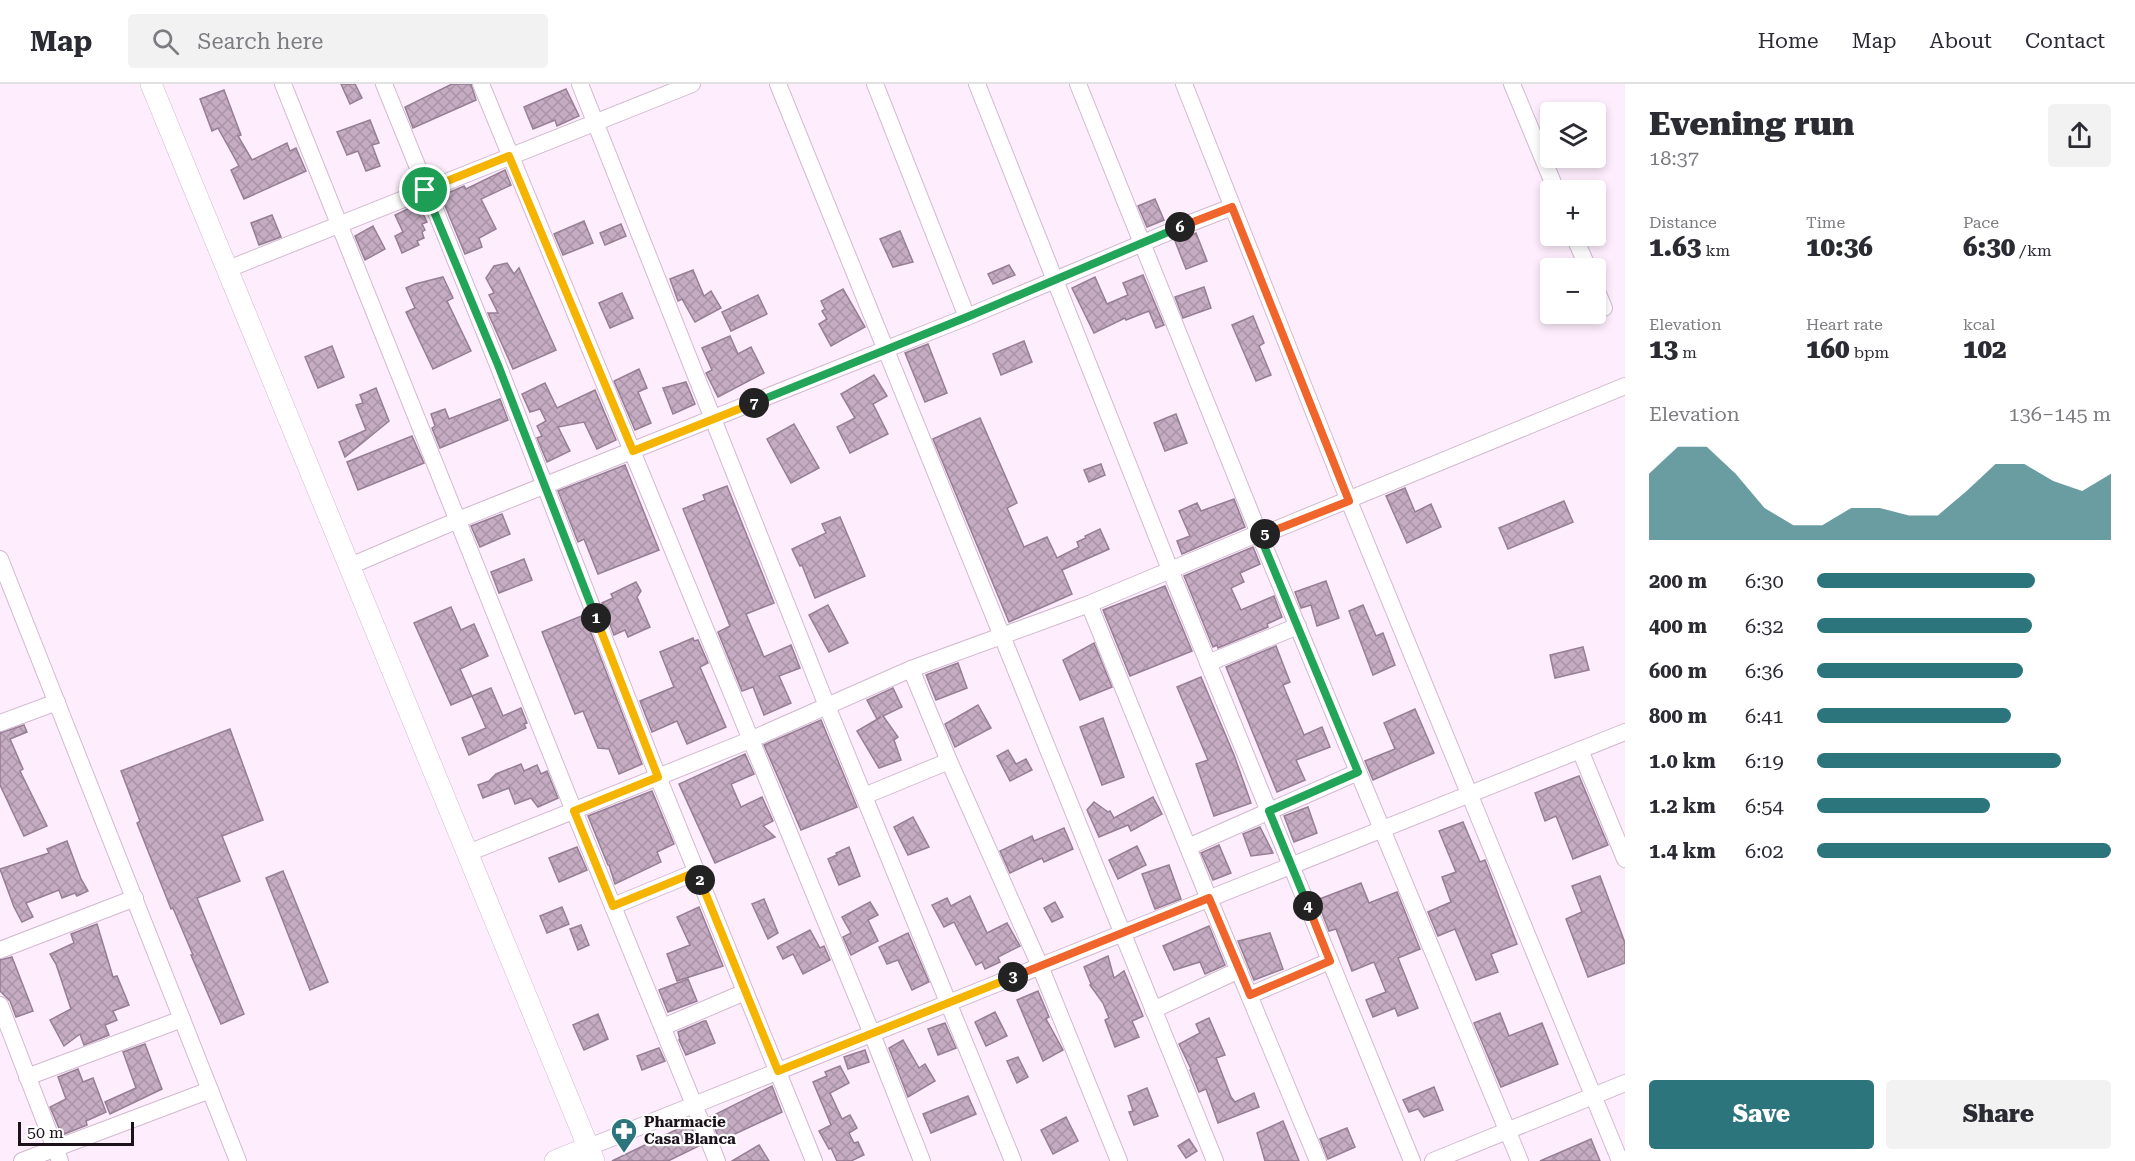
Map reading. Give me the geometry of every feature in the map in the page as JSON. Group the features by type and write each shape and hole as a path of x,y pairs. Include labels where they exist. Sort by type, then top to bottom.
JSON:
{"street":[{"path":"151,84 592,1154"},
{"path":"284,84 574,811 717,1161"},
{"path":"384,84 425,190 498,365 658,777 814,1161"},
{"path":"481,84 872,1034 922,1161"},
{"path":"580,84 827,706 1013,1161"},
{"path":"228,269 692,84"},
{"path":"777,84 1215,1161"},
{"path":"875,84 967,317"},
{"path":"977,84 1171,572 1412,1161"},
{"path":"1078,84 1260,536 1520,1161"},
{"path":"1184,84 1349,501 1620,1161"},
{"path":"1512,84 1552,180"},
{"path":"350,566 458,520 967,317 1232,207"},
{"path":"468,853 750,740 911,669 1171,572 1252,536 1260,536 1349,501 1625,386"},
{"path":"0,559 238,1161"},
{"path":"1089,604 1318,1161"},
{"path":"1208,663 1298,626"},
{"path":"911,669 1040,966 1119,1161"},
{"path":"0,723 57,702"},
{"path":"555,1161 592,1154 695,1104 1625,732"},
{"path":"1580,750 1625,859"},
{"path":"864,796 949,761"},
{"path":"1188,847 1358,772"},
{"path":"613,906 696,872"},
{"path":"0,950 135,898"},
{"path":"1250,995 1330,961"},
{"path":"1153,1010 1239,970"},
{"path":"663,1027 745,992"},
{"path":"0,1005 58,1155"},
{"path":"27,1077 182,1019"},
{"path":"1433,1161 1625,1083"},
{"path":"22,1161 58,1155 210,1090"}],"building":[{"path":"341,84 355,84 362,98 350,104"},
{"path":"452,84 471,84 476,100 413,128 405,107"},
{"path":"566,89 579,116 557,126 555,120 533,129 524,107"},
{"path":"224,90 241,135 238,136 252,160 287,143 290,151 296,148 306,171 244,199 231,170 239,166 218,128 212,131 200,99"},
{"path":"370,120 379,143 372,145 380,166 366,171 358,151 347,155 337,132"},
{"path":"505,170 511,185 481,199 496,229 479,238 482,247 465,254 441,196 464,186 466,189"},
{"path":"1155,199 1164,220 1147,227 1138,206"},
{"path":"418,204 427,222 422,224 425,230 422,232 424,238 417,241 419,245 402,253 395,236 403,232 395,215"},
{"path":"272,215 281,237 259,245 251,223"},
{"path":"584,221 593,243 563,255 554,234"},
{"path":"621,224 626,236 605,245 600,233"},
{"path":"373,226 385,249 365,260 355,236"},
{"path":"900,231 913,262 893,267 880,239"},
{"path":"1196,233 1207,261 1186,269 1175,241"},
{"path":"507,263 514,274 519,268 556,350 513,369 488,313 498,313 489,295 494,293 486,278 494,266"},
{"path":"1009,265 1015,275 993,284 988,274"},
{"path":"693,270 704,296 711,291 721,308 695,322 682,299 678,301 670,279"},
{"path":"1143,275 1164,325 1156,328 1149,311 1126,320 1125,318 1094,333 1072,288 1095,277 1107,304 1128,295 1123,283"},
{"path":"443,277 453,298 447,301 471,351 433,369 406,312 415,308 406,288"},
{"path":"1204,287 1211,308 1183,318 1175,297"},
{"path":"843,289 865,327 831,346 819,324 827,319 822,311 825,309 821,301"},
{"path":"622,293 633,318 610,328 599,303"},
{"path":"758,295 767,314 731,331 722,312"},
{"path":"1253,316 1264,343 1259,346 1271,375 1256,381 1232,325"},
{"path":"730,336 738,354 751,347 764,373 718,397 706,373 712,370 702,348"},
{"path":"1024,341 1032,362 1001,375 993,354"},
{"path":"928,344 947,393 925,402 905,353"},
{"path":"332,346 344,377 318,388 305,357"},
{"path":"639,369 647,388 638,392 651,423 635,430 614,381"},
{"path":"874,375 887,396 873,404 888,434 850,453 837,427 855,418 841,394"},
{"path":"686,382 695,404 673,414 663,388"},
{"path":"545,383 557,408 595,390 616,440 597,449 584,422 558,427 570,451 547,462 537,438 542,436 537,426 546,421 540,409 530,412 522,394"},
{"path":"376,388 389,421 345,457 339,442 366,430 356,405 363,403 360,395"},
{"path":"500,399 508,420 440,448 432,428 435,426 431,414 445,409 449,419"},
{"path":"1176,414 1187,443 1165,451 1154,423"},
{"path":"980,418 1017,503 1007,508 1024,547 1047,537 1057,558 1079,547 1077,542 1100,529 1109,549 1062,570 1072,594 1009,622 933,439"},
{"path":"794,424 819,468 791,483 767,439"},
{"path":"412,436 424,463 358,490 347,462"},
{"path":"1101,464 1105,475 1089,482 1084,470"},
{"path":"625,465 659,550 598,574 584,539 578,542 558,491"},
{"path":"727,486 774,603 746,614 764,657 791,645 800,668 779,676 791,703 764,715 753,687 742,691 718,632 730,626 683,509 705,500 703,495"},
{"path":"1405,488 1415,512 1431,504 1441,527 1407,543 1386,496"},
{"path":"1234,499 1245,527 1182,554 1177,541 1190,536 1179,511 1197,503 1201,511"},
{"path":"1564,501 1573,522 1508,549 1499,528"},
{"path":"502,514 510,534 480,547 471,526"},
{"path":"840,517 865,576 815,598 802,565 800,566 792,549 826,533 822,524"},
{"path":"1253,547 1260,564 1240,573 1244,582 1231,588 1241,610 1274,596 1282,617 1267,624 1268,627 1218,648 1217,645 1213,647 1184,576"},
{"path":"524,559 532,580 499,593 491,572"},
{"path":"1326,581 1339,618 1317,626 1311,605 1301,608 1295,592"},
{"path":"636,582 641,591 637,597 650,627 628,637 625,630 614,635 602,603 613,598 611,594"},
{"path":"1165,586 1192,651 1130,676 1103,610"},
{"path":"828,605 848,643 829,652 809,615"},
{"path":"1363,605 1376,636 1383,633 1395,665 1373,675 1349,611"},
{"path":"451,607 461,630 474,624 488,656 460,669 472,696 451,705 414,623"},
{"path":"584,615 642,764 619,774 609,749 598,748 583,711 575,714 542,632"},
{"path":"693,638 694,641 698,640 708,663 700,667 726,727 687,744 677,721 652,732 640,701 674,687 660,652"},
{"path":"1094,643 1112,687 1080,700 1063,660"},
{"path":"1276,646 1290,682 1283,685 1304,735 1322,727 1330,747 1296,760 1305,780 1277,792 1226,667"},
{"path":"1583,647 1589,670 1555,678 1550,655"},
{"path":"958,663 967,688 936,700 926,675"},
{"path":"1201,677 1234,755 1251,803 1214,816 1196,764 1208,760 1177,687"},
{"path":"491,688 503,716 521,708 527,723 524,724 526,728 469,755 462,738 486,728 472,696"},
{"path":"893,688 902,707 883,716 898,737 894,740 901,760 879,768 857,731 881,717 877,719 867,700"},
{"path":"978,705 991,728 955,747 945,724"},
{"path":"1415,709 1434,753 1373,780 1365,761 1395,749 1384,723"},
{"path":"1103,718 1124,777 1102,785 1080,727"},
{"path":"821,720 857,807 801,830 764,745"},
{"path":"24,725 27,732 10,739 23,769 20,771 47,826 24,836 0,785 0,733"},
{"path":"230,729 263,820 222,836 240,881 197,898 244,1014 221,1024 137,823 140,821 121,771"},
{"path":"1008,750 1016,764 1026,759 1032,770 1010,781 997,756"},
{"path":"745,754 754,774 731,784 741,807 762,797 773,821 763,826 775,837 715,863 679,784"},
{"path":"521,764 524,771 537,765 541,774 547,771 558,798 538,807 531,798 515,804 509,788 483,798 478,785 489,781 496,774"},
{"path":"1579,776 1608,845 1573,859 1556,816 1545,821 1535,793"},
{"path":"652,791 674,844 657,852 661,862 615,884 588,816"},
{"path":"1153,797 1162,814 1131,831 1128,825 1099,837 1087,810 1094,802 1108,812 1110,811 1114,818"},
{"path":"1308,807 1317,833 1294,842 1284,816"},
{"path":"913,817 929,847 908,855 894,827"},
{"path":"1463,822 1480,862 1485,860 1517,944 1491,954 1498,972 1476,980 1455,929 1438,936 1428,912 1451,902 1442,877 1456,872 1439,831"},
{"path":"1260,827 1273,853 1251,856 1243,834"},
{"path":"1064,828 1073,849 1044,862 1042,858 1010,873 1000,851 1032,836 1034,841"},
{"path":"67,841 81,879 88,891 77,896 75,893 62,898 59,890 26,903 33,917 22,922 0,869 49,853 47,849"},
{"path":"1219,845 1231,873 1213,880 1201,853"},
{"path":"1137,846 1146,865 1118,879 1109,860"},
{"path":"577,847 587,870 559,882 549,858"},
{"path":"849,847 860,876 839,885 828,859"},
{"path":"1169,865 1181,899 1155,909 1142,874"},
{"path":"283,871 328,982 310,990 266,878"},
{"path":"1600,876 1625,943 1625,963 1588,977 1566,919 1582,912 1572,886"},
{"path":"1361,883 1369,903 1397,892 1420,949 1398,958 1418,1008 1398,1016 1395,1008 1373,1017 1366,1000 1386,992 1374,962 1352,971 1336,929 1329,931 1317,900"},
{"path":"970,896 987,933 1007,923 1020,946 998,957 1000,962 985,969 982,962 976,965 954,922 944,927 932,905 947,898 951,906"},
{"path":"764,899 778,933 768,939 752,904"},
{"path":"870,902 878,915 868,920 878,941 851,955 843,937 851,933 842,917"},
{"path":"1055,902 1063,917 1052,922 1044,908"},
{"path":"562,907 569,924 547,933 540,916"},
{"path":"699,907 723,966 677,981 667,954 690,945 677,917"},
{"path":"97,924 113,977 117,976 129,1005 113,1011 117,1020 105,1025 109,1035 84,1045 80,1034 64,1046 50,1020 71,1009 56,964 50,954 74,943 71,934"},
{"path":"581,925 589,945 578,950 570,929"},
{"path":"1209,926 1225,965 1205,974 1200,962 1174,970 1163,946"},
{"path":"810,930 820,948 824,946 830,960 803,974 793,954 783,959 777,947"},
{"path":"908,933 929,982 912,990 898,960 887,964 879,947"},
{"path":"1270,933 1283,969 1254,980 1238,941"},
{"path":"1108,956 1114,978 1124,971 1143,1016 1132,1021 1139,1037 1115,1047 1105,1020 1109,1018 1103,1003 1090,985 1084,967"},
{"path":"12,957 33,1011 16,1017 10,1001 0,991 0,960"},
{"path":"688,979 697,1001 668,1012 659,990"},
{"path":"1038,991 1049,1017 1046,1019 1063,1050 1043,1061 1017,1000"},
{"path":"995,1012 1007,1036 986,1046 975,1022"},
{"path":"1500,1013 1509,1036 1542,1023 1558,1064 1501,1087 1474,1023"},
{"path":"598,1014 608,1039 584,1050 573,1025"},
{"path":"1209,1018 1225,1055 1216,1058 1231,1097 1235,1102 1254,1093 1259,1107 1218,1123 1206,1089 1199,1092 1179,1044 1200,1033 1196,1024"},
{"path":"704,1021 715,1043 686,1055 678,1032"},
{"path":"945,1023 956,1048 938,1055 928,1029"},
{"path":"903,1040 919,1068 925,1064 935,1081 908,1097 889,1048"},
{"path":"145,1044 162,1089 110,1114 105,1102 136,1088 123,1052"},
{"path":"659,1048 665,1061 642,1070 637,1056"},
{"path":"865,1050 869,1062 848,1069 844,1057"},
{"path":"1018,1057 1028,1077 1017,1083 1007,1061"},
{"path":"840,1066 849,1083 830,1093 842,1119 850,1115 857,1128 849,1133 854,1143 858,1142 864,1155 851,1161 837,1161 819,1131 831,1125 813,1082 827,1076 825,1072"},
{"path":"78,1069 83,1082 93,1078 106,1112 86,1121 87,1125 62,1135 50,1107 66,1099 58,1077"},
{"path":"772,1086 782,1112 722,1140 720,1135 718,1136 710,1117"},
{"path":"1434,1087 1443,1110 1424,1117 1418,1109 1409,1112 1403,1100"},
{"path":"1147,1088 1158,1116 1134,1125 1129,1112 1133,1111 1128,1096"},
{"path":"968,1096 976,1114 931,1133 923,1114"},
{"path":"1066,1117 1078,1141 1053,1154 1041,1130"},
{"path":"1283,1121 1299,1161 1265,1161 1257,1133"},
{"path":"690,1123 699,1146 668,1161 612,1161"},
{"path":"1347,1128 1355,1147 1328,1159 1320,1139"},
{"path":"1189,1139 1197,1151 1186,1158 1178,1146"},
{"path":"1591,1139 1600,1161 1540,1161"},
{"path":"759,1145 769,1161 732,1161"}],"place":[{"name":"Pharmacie Casa Blanca","path":"624,1154"}],"route":[{"path":"509,156 633,451 967,317 1232,207 1349,501 1260,536 1358,772 1269,811 1330,961 1250,995 1209,898 778,1071 696,872 613,906 574,811 658,777 498,365 425,190 509,156"}]}
